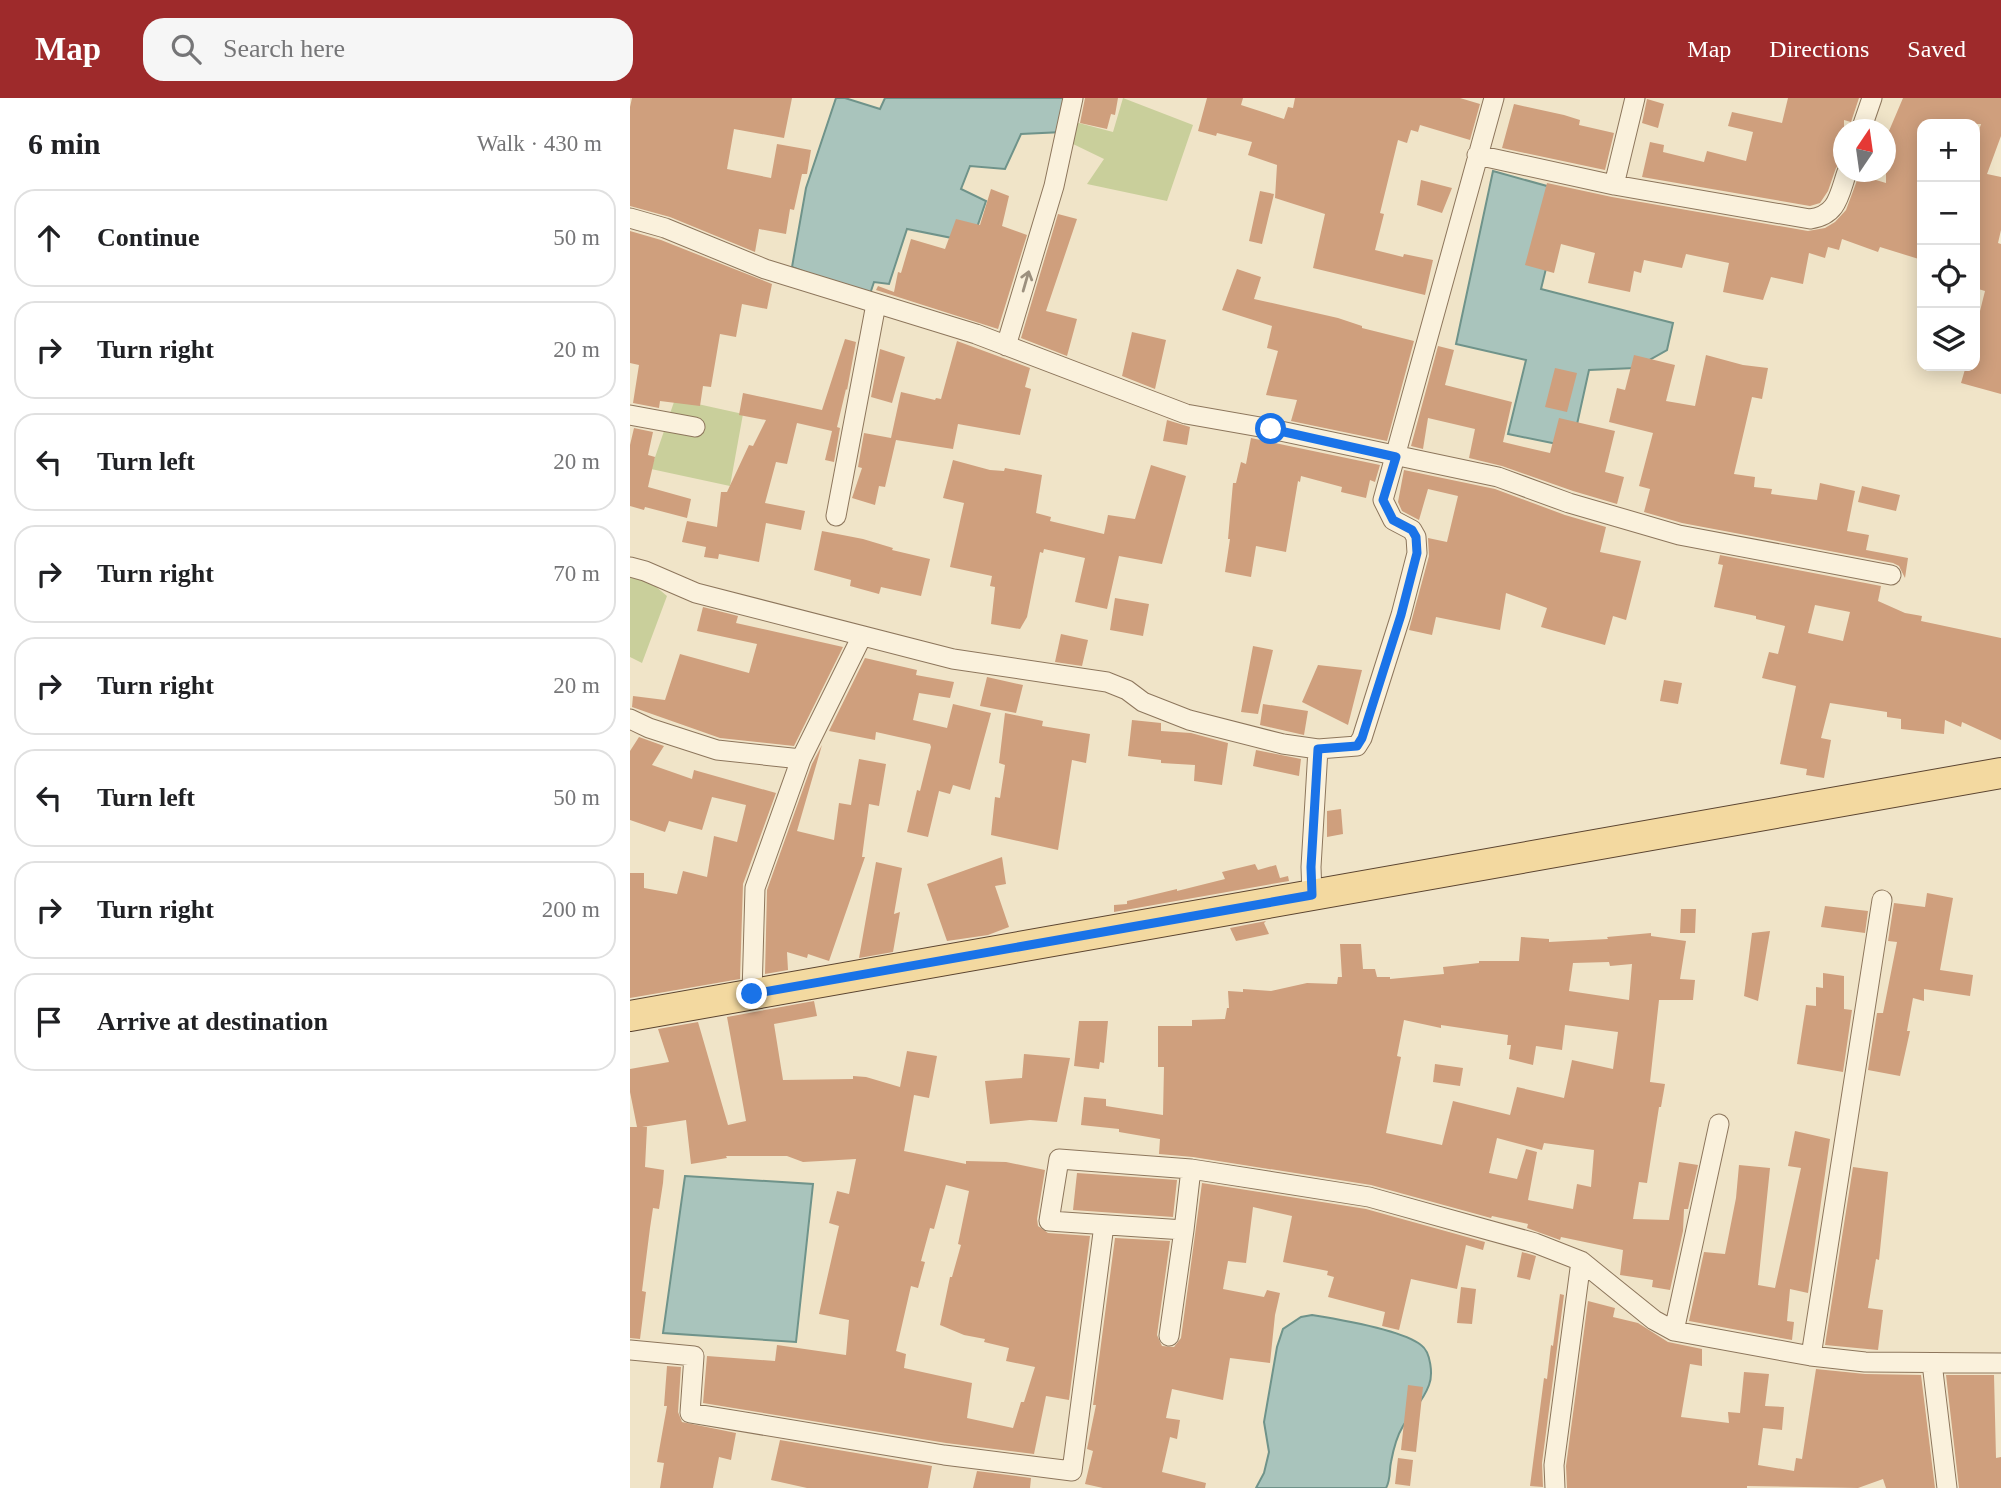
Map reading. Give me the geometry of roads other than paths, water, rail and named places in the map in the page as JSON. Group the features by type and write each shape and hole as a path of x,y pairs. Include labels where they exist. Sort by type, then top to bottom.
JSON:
{"main road":[{"path":"630,1016 2001,774"}],"street":[{"path":"1006,346 1054,186 1073,98"},
{"path":"630,567 696,593 953,659 1107,682 1127,690 1143,702 1189,720 1283,744 1318,749 1357,746 1362,738 1401,615 1417,553 1416,537 1412,530 1393,520 1383,500 1494,98"},
{"path":"1614,185 1635,98"},
{"path":"1865,119 1872,98"},
{"path":"1477,155 1614,185 1810,219 1822,218 1835,207 1844,182"},
{"path":"630,218 665,228 765,269 976,334 1186,414 1271,429 1498,477 1569,503 1679,535 1891,575"},
{"path":"836,516 876,304"},
{"path":"630,415 695,427"},
{"path":"752,994 755,888 801,759 862,636"},
{"path":"630,719 717,750 801,759"},
{"path":"1312,895 1311,867 1318,749"},
{"path":"1811,1356 1882,900"},
{"path":"1674,1331 1719,1124"},
{"path":"1184,1230 1049,1221 1059,1159 1191,1169 1370,1196 1535,1244 1581,1261 1654,1320 1674,1331 1811,1356 1865,1362 2001,1363"},
{"path":"1169,1336 1191,1169"},
{"path":"630,1350 694,1356 690,1413 944,1455 1072,1471 1104,1225"},
{"path":"1555,1488 1554,1465 1581,1261"},
{"path":"1932,1363 1947,1488"}],"water":[{"path":"836,98 845,98 880,109 885,98 1070,98 1063,132 1021,134 1005,169 970,166 961,189 986,201 972,242 907,229 889,284 874,282 869,297 792,267 806,188"},
{"path":"1493,171 1565,191 1541,289 1673,323 1667,350 1635,368 1589,370 1572,447 1508,434 1526,360 1456,344"},
{"path":"685,1176 813,1184 796,1342 663,1333"},
{"path":"1312,1315 1399,1335 1421,1345 1427,1353 1431,1370 1429,1385 1399,1434 1386,1488 1256,1488 1264,1473 1269,1452 1264,1422 1277,1347 1283,1329 1301,1317"}]}
